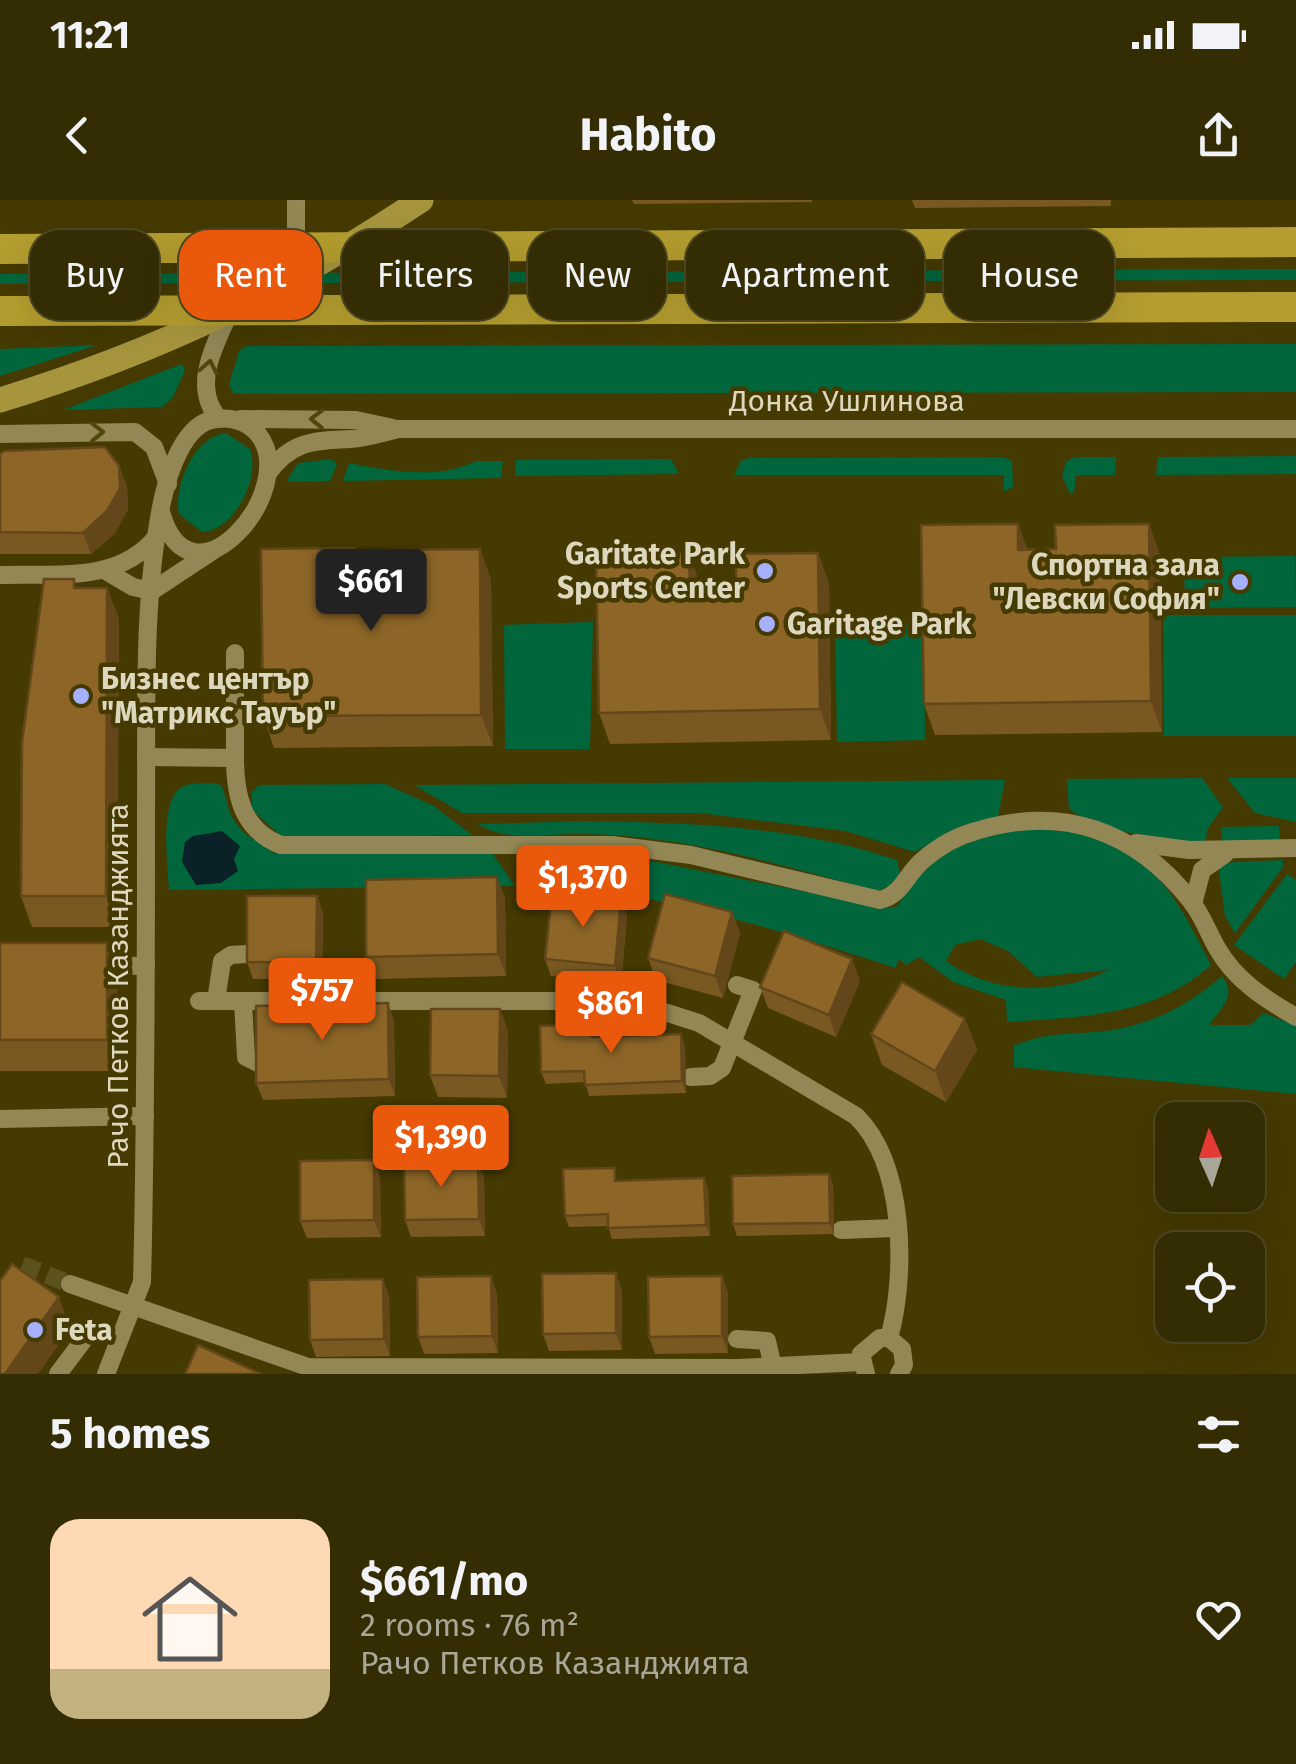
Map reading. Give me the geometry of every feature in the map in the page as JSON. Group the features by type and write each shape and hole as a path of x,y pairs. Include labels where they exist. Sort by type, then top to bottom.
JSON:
{"highway":[{"path":"322,247 1296,242"},
{"path":"0,249 179,248"},
{"path":"0,311 1296,307"}],"main road":[{"path":"322,263 422,200"},
{"path":"0,400 62,381 218,320"}],"street":[{"path":"296,200 296,230"},
{"path":"106,571 132,586 152,591 244,530 265,478 264,443 252,428 227,419 208,400 206,378 227,320"},
{"path":"215,550 184,546 168,530 161,512 186,438 206,421 227,419"},
{"name":"Донка Ушлинова","path":"227,419 356,420 398,429 1296,428"},
{"name":"Донка Ушлинова","path":"265,478 284,453 302,442 356,439 398,429"},
{"path":"0,434 135,432 154,447 168,484"},
{"name":"Рачо Петков Казанджията","path":"106,1374 142,1282 146,757 152,591 161,512"},
{"path":"0,575 106,571 133,560 158,536"},
{"path":"235,654 237,796 247,818 268,840 295,846 458,842 626,846 691,855 880,900 899,891 921,861 976,830 1020,823 1063,823 1130,842 1230,852 1296,848"},
{"path":"146,757 235,758"},
{"path":"1130,842 1194,904 1230,966 1267,1000 1296,1017"},
{"path":"1194,904 1202,870 1212,859 1230,852"},
{"path":"247,954 231,955 222,962 208,1001 589,1001 676,1014 732,1042 843,1108 874,1133 892,1177 898,1294 889,1338"},
{"path":"73,965 146,966"},
{"path":"691,1078 718,1073 752,990"},
{"path":"243,1002 246,1057 258,1064"},
{"path":"0,1119 145,1116"},
{"path":"841,1230 896,1228"},
{"path":"70,1284 308,1367 864,1368 865,1346 889,1338"},
{"path":"58,1374 91,1330"},
{"path":"736,1338 767,1342 772,1367"},
{"path":"889,1338 905,1357 900,1374"}],"green space":[{"path":"1296,269 1296,280 1114,281 1114,270"},
{"path":"924,270 944,270 944,281 924,281"},
{"path":"666,271 686,271 686,282 666,282"},
{"path":"508,272 528,272 528,282 508,282"},
{"path":"159,273 179,273 179,283 159,284"},
{"path":"322,273 342,273 342,283 322,283"},
{"path":"0,274 30,274 30,284 0,284"},
{"path":"1296,344 1296,392 244,394 233,393 229,385 239,351 247,346"},
{"path":"98,345 0,376 0,349"},
{"path":"182,364 185,371 173,397 162,407 63,410"},
{"path":"226,433 250,449 252,474 234,513 225,523 202,532 179,514 179,490 196,452 215,436"},
{"path":"1296,456 1296,474 1156,475 1158,457"},
{"path":"1075,457 1116,457 1115,475 1076,475 1074,493 1070,494 1062,476 1066,462"},
{"path":"748,458 1012,460 1013,487 1004,492 1004,475 734,475 741,461"},
{"path":"331,459 337,464 330,481 286,482 298,463"},
{"path":"671,459 679,474 515,476 516,460"},
{"path":"476,461 503,461 501,478 343,481 349,463 430,472"},
{"name":"Спортна зала \"Левски София\"","path":"1295,556 1296,607 1185,608 1184,557"},
{"path":"1163,615 1296,615 1296,736 1164,736"},
{"path":"593,622 590,749 505,749 504,625"},
{"path":"835,622 924,623 925,740 837,742"},
{"path":"1202,778 1223,807 1208,828 1205,843 1113,829 1069,808 1067,779"},
{"path":"1227,778 1296,778 1296,822 1255,813"},
{"path":"1005,780 998,817 961,826 915,852 845,831 699,813 462,813 414,785"},
{"path":"385,784 434,806 472,835 283,838 252,810 252,791 260,785"},
{"path":"184,786 222,786 231,816 243,832 276,854 493,854 515,886 169,890 166,833 171,803"},
{"path":"589,821 706,825 783,833 897,860 900,873 894,884 878,891 690,845 614,835 512,835 478,824"},
{"path":"1279,826 1280,843 1222,845 1221,827"},
{"path":"1019,829 1091,836 1140,860 1176,902 1211,965 1189,982 1141,1005 1089,1015 1007,1022 1006,1000 953,982 919,957 907,965 898,959 896,968 720,915 630,896 538,886 517,853 631,857 887,908 898,906 907,888 932,862 964,844","holes":["980,939 1008,951 1037,977 1109,970 1069,984 1026,988 984,980 946,961 955,945"]},
{"path":"1283,860 1283,867 1235,933 1225,916 1218,863"},
{"path":"1287,874 1296,880 1296,962 1284,979 1234,945"},
{"path":"1222,976 1228,996 1209,1025 1250,1025 1264,1013 1296,1026 1296,1094 1014,1067 1014,1046 1045,1036 1115,1029 1149,1021 1194,998"}],"water":[{"path":"222,831 240,846 234,859 238,871 221,883 196,885 182,862 185,842 193,836"}],"building":[{"path":"105,447 119,466 120,488 107,511 83,533 0,532 0,454"},
{"path":"1018,524 1018,550 1056,549 1055,525 1149,524 1151,701 924,704 921,525"},
{"path":"354,548 354,575 392,574 392,550 480,549 481,715 263,716 261,549"},
{"path":"689,553 690,589 736,588 736,554 818,553 820,709 599,713 596,555"},
{"name":"Бизнес център \"Матрикс Тауър\"","path":"44,579 74,579 74,588 107,588 106,896 21,896 22,742"},
{"path":"497,877 498,954 366,957 366,880"},
{"path":"552,893 621,900 615,966 545,959"},
{"path":"665,894 732,912 715,976 648,958"},
{"path":"247,896 317,896 316,963 247,962"},
{"path":"784,931 852,959 829,1015 760,987"},
{"path":"0,943 107,943 107,1040 0,1040"},
{"path":"902,982 965,1019 935,1071 871,1034"},
{"path":"388,1003 389,1079 256,1083 256,1006"},
{"path":"431,1009 500,1009 499,1076 430,1075"},
{"path":"591,1024 592,1037 681,1034 682,1081 585,1085 584,1071 541,1072 540,1026"},
{"path":"478,1159 479,1219 405,1220 404,1160"},
{"path":"374,1160 374,1220 300,1221 300,1161"},
{"path":"615,1168 615,1181 704,1178 706,1225 608,1228 608,1214 565,1216 563,1169"},
{"path":"829,1174 830,1223 733,1224 732,1176"},
{"path":"12,1264 59,1297 5,1374 0,1374 0,1281"},
{"path":"616,1273 616,1333 543,1334 542,1274"},
{"path":"491,1276 492,1336 418,1337 417,1277"},
{"path":"722,1276 722,1336 649,1337 648,1277"},
{"path":"383,1279 384,1339 310,1340 309,1280"},
{"path":"198,1345 261,1374 185,1374"}],"tunnel":[{"path":"22,1265 70,1284"}],"place":[{"name":"Garitate Park Sports Center","path":"765,571"},
{"name":"Спортна зала \"Левски София\"","path":"1240,582"},
{"name":"Garitage Park","path":"767,624"},
{"name":"Бизнес център \"Матрикс Тауър\"","path":"81,696"},
{"name":"Feta","path":"35,1330"}]}
